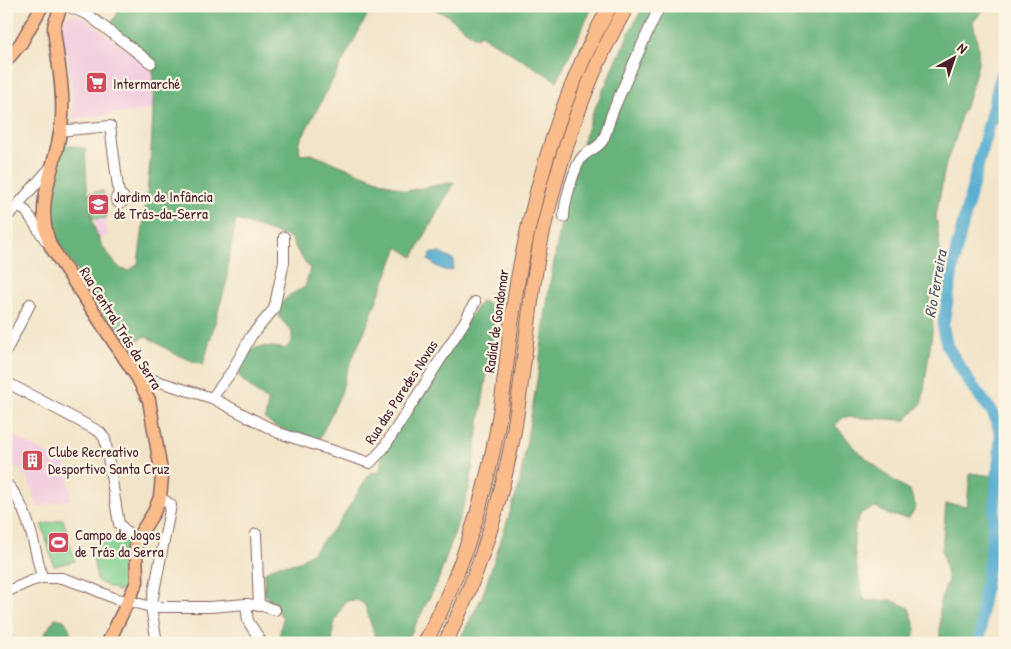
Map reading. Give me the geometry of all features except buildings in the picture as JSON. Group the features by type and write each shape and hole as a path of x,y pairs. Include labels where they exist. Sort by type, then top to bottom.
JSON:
{"highway":[{"name":"Radial de Gondomar","path":"425,643 452,588 466,552 489,470 501,408 517,285 532,211 553,140 575,80 596,31 610,6"},
{"path":"445,643 480,564 501,495 512,440 546,215 571,128 587,86 610,35 627,6"}],"main road":[{"path":"6,61 21,43 33,22 56,9"},
{"name":"Rua Central Trás da Serra","path":"56,9 52,22 62,108 60,131 37,219 50,247 137,377 149,400 161,464 160,497"},
{"path":"108,643 137,582 137,539 154,512 160,497"}],"street":[{"path":"564,218 564,209 579,161 585,154 600,145 604,138 608,120 660,6"},
{"path":"56,9 87,14 151,63"},
{"path":"60,131 110,126 118,195"},
{"path":"8,215 44,177 52,165"},
{"path":"8,215 15,208 23,208 37,219"},
{"path":"212,398 232,371 251,336 274,309 284,262 284,237"},
{"name":"Rua das Paredes Novas","path":"137,377 150,379 212,398 279,433 370,463 383,448 476,302"},
{"path":"6,351 30,304"},
{"path":"6,382 100,432 106,439 119,524 137,539"},
{"path":"6,483 12,488 24,512 42,578"},
{"name":"Rua Central Trás da Serra","path":"157,643 151,607 171,505 160,497"},
{"path":"256,534 259,606"},
{"path":"6,592 42,578 62,578 116,599 151,607 210,607 246,604 275,610"},
{"path":"246,604 248,621 262,643"}],"shaded area":[{"path":"78,15 85,19 153,70 156,109 71,119 75,111 67,54 63,54 61,23 67,16"},
{"name":"Jardim de Infância de Trás-da-Serra","path":"103,191 108,237 98,238 89,193"},
{"path":"12,435 67,465 71,499 38,507 27,477 23,474 24,472 6,462 6,444"}],"green space":[{"path":"112,6 367,6 365,10 369,12 299,143 300,155 311,154 406,191 454,182 413,257 398,247 346,373 341,393 318,442 274,426 265,419 268,402 242,380 235,369 246,355 256,348 285,349 292,342 292,332 279,317 278,306 290,295 305,287 310,269 291,238 236,220 228,261 227,280 203,365 175,354 146,336 125,349 54,235 47,215 62,144 85,148 88,198 95,228 101,242 109,256 121,269 129,271 138,264 152,142 153,69 131,52 129,42 110,25 118,13"},
{"path":"428,6 593,6 557,81 480,34 476,38 447,15"},
{"path":"644,6 684,6 692,12 703,6 987,6 973,22 978,46 978,64 968,100 961,115 956,137 946,163 936,216 942,264 930,298 933,326 922,403 906,420 844,417 835,425 857,450 890,478 910,491 916,507 909,518 889,515 876,507 861,513 855,526 854,535 856,564 865,601 891,600 909,608 916,629 912,643 458,643 482,597 519,486 537,381 548,295 568,184 593,112 632,27"},
{"path":"1005,70 1005,125 998,124 985,116 990,99"},
{"name":"Jardim de Infância de Trás-da-Serra","path":"103,191 106,218 93,219 89,193"},
{"path":"481,301 497,307 469,490 438,581 406,643 377,643 365,605 358,600 346,601 334,626 333,643 278,643 283,618 264,593 265,572 279,565 297,563 313,552 340,521 370,473 380,472 382,454 449,347"},
{"path":"970,473 1001,477 997,492 985,600 976,631 975,643 940,643 940,602 948,580 942,551 946,504 967,506"},
{"name":"Campo de Jogos de Trás da Serra","path":"63,519 75,561 54,566 42,525"},
{"path":"130,539 133,551 130,589 118,591 97,581 91,545"},
{"path":"55,618 64,620 74,643 35,643 45,633"}],"water":[{"path":"431,253 439,253 454,260 453,269 443,270 428,260"}],"waterway":[{"name":"Rio Ferreira","path":"980,643 982,606 991,550 1001,434 993,413 970,383 947,346 943,326 956,251 1001,76 1005,70"}],"place":[{"name":"Intermarché","path":"97,83"},
{"name":"Jardim de Infância de Trás-da-Serra","path":"98,205"},
{"name":"Clube Recreativo Desportivo Santa Cruz","path":"32,460"},
{"name":"Campo de Jogos de Trás da Serra","path":"59,543"}]}
